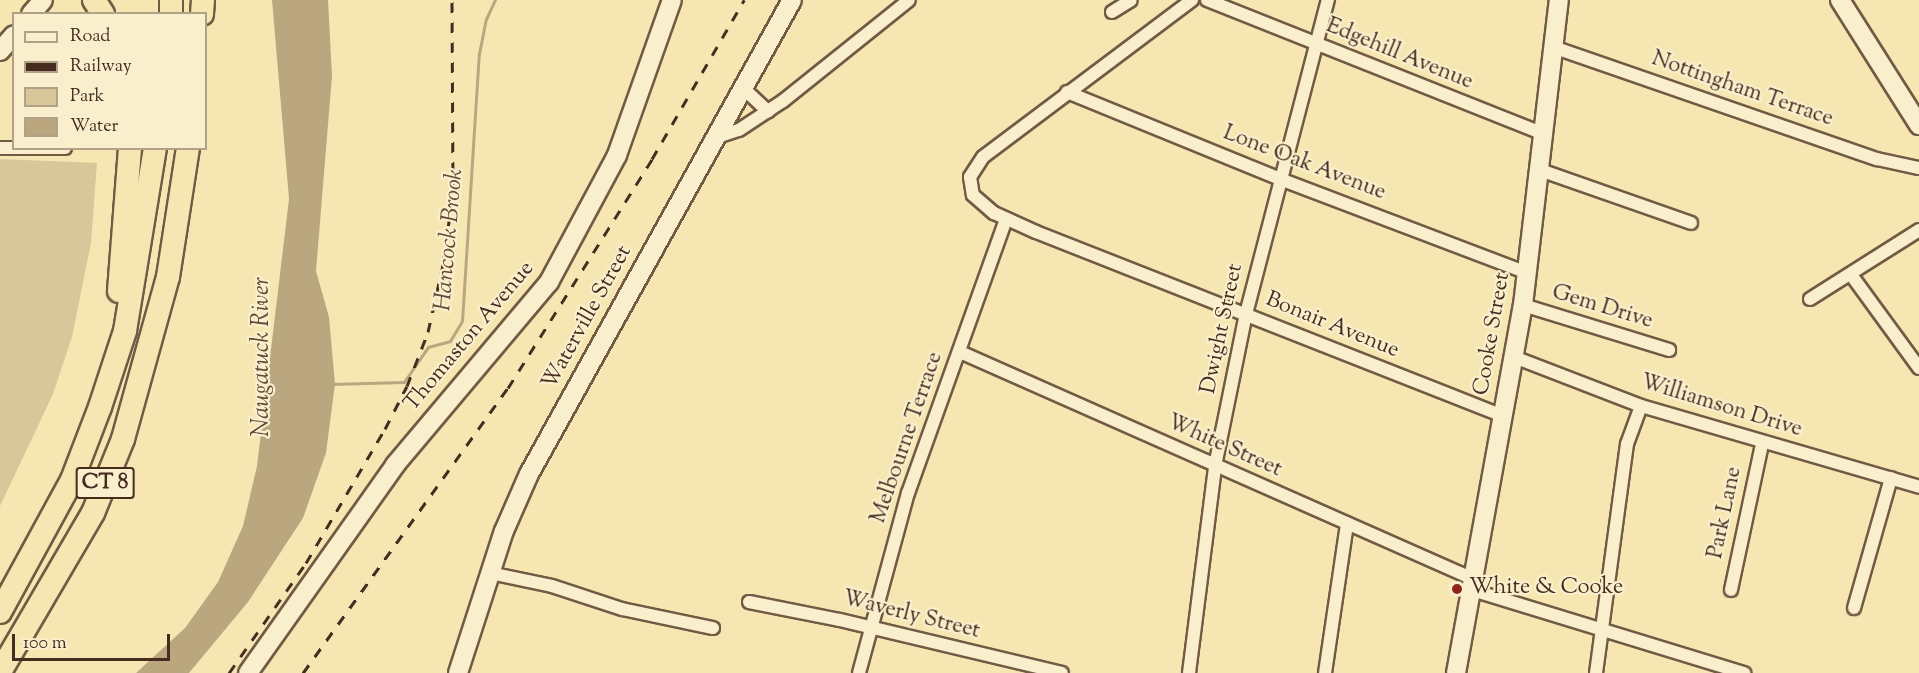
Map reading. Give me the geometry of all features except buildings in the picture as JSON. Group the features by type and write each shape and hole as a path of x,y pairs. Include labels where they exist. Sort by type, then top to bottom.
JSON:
{"highway":[{"path":"26,567 65,478 115,321 130,150"},
{"name":"CT 8","path":"0,612 72,480 125,331 155,150"},
{"name":"CT 8","path":"0,672 93,513 123,439 168,276 188,150"}],"main road":[{"path":"33,12 43,0"},
{"name":"Thomaston Avenue","path":"248,673 395,465 516,326 552,277 617,154 672,0"},
{"name":"Waterville Street","path":"458,673 490,573 529,474 792,0"},
{"name":"Cooke Street","path":"1456,673 1470,583 1528,273 1559,0"},
{"path":"1840,0 1919,125"},
{"path":"0,51 12,37"}],"street":[{"path":"717,137 739,130 768,111 909,0"},
{"path":"1112,12 1131,0"},
{"path":"1067,92 1192,0"},
{"name":"Edgehill Avenue","path":"1207,0 1544,134"},
{"name":"Dwight Street","path":"1189,673 1215,466 1246,314 1328,0"},
{"name":"Nottingham Terrace","path":"1553,47 1877,159 1919,168"},
{"path":"744,89 768,111"},
{"name":"Bonair Avenue","path":"1067,92 983,157 972,173 969,185 973,195 989,210 1006,219 1503,416"},
{"name":"Lone Oak Avenue","path":"1067,92 1280,179 1528,273"},
{"path":"1540,170 1691,224"},
{"name":"Melbourne Terrace","path":"860,673 908,494 1006,219"},
{"path":"1810,299 1852,276 1919,230"},
{"path":"1852,276 1919,368"},
{"name":"Gem Drive","path":"1523,305 1669,350"},
{"name":"White Street","path":"960,352 1347,524 1470,583 1601,631 1744,673"},
{"name":"Williamson Drive","path":"1514,357 1641,406 1762,444 1919,487"},
{"path":"1596,673 1627,444 1641,406"},
{"name":"Park Lane","path":"1731,590 1762,444"},
{"path":"1854,608 1891,478"},
{"path":"1325,673 1347,524"},
{"path":"490,573 552,586 622,609 713,628"},
{"name":"Waverly Street","path":"749,602 872,627 1032,670 1062,673"}],"green space":[{"path":"0,159 97,163 91,243 72,337 53,394 0,506"}],"water":[{"path":"272,0 328,0 332,76 316,271 329,317 335,384 326,453 303,518 248,602 189,673 136,673 185,628 218,582 243,526 257,466 289,199"}],"waterway":[{"name":"Hancock Brook","path":"331,384 404,382 428,347 450,341 462,321 479,54 486,19 495,0"}],"railway":[{"path":"229,673 306,563 385,429 407,386 428,332 443,265 453,192 452,0"},
{"path":"303,673 508,388 652,159 744,0"}],"place":[{"name":"White & Cooke","path":"1457,589"}],"water label":[{"name":"Naugatuck River","path":"263,357"}]}
